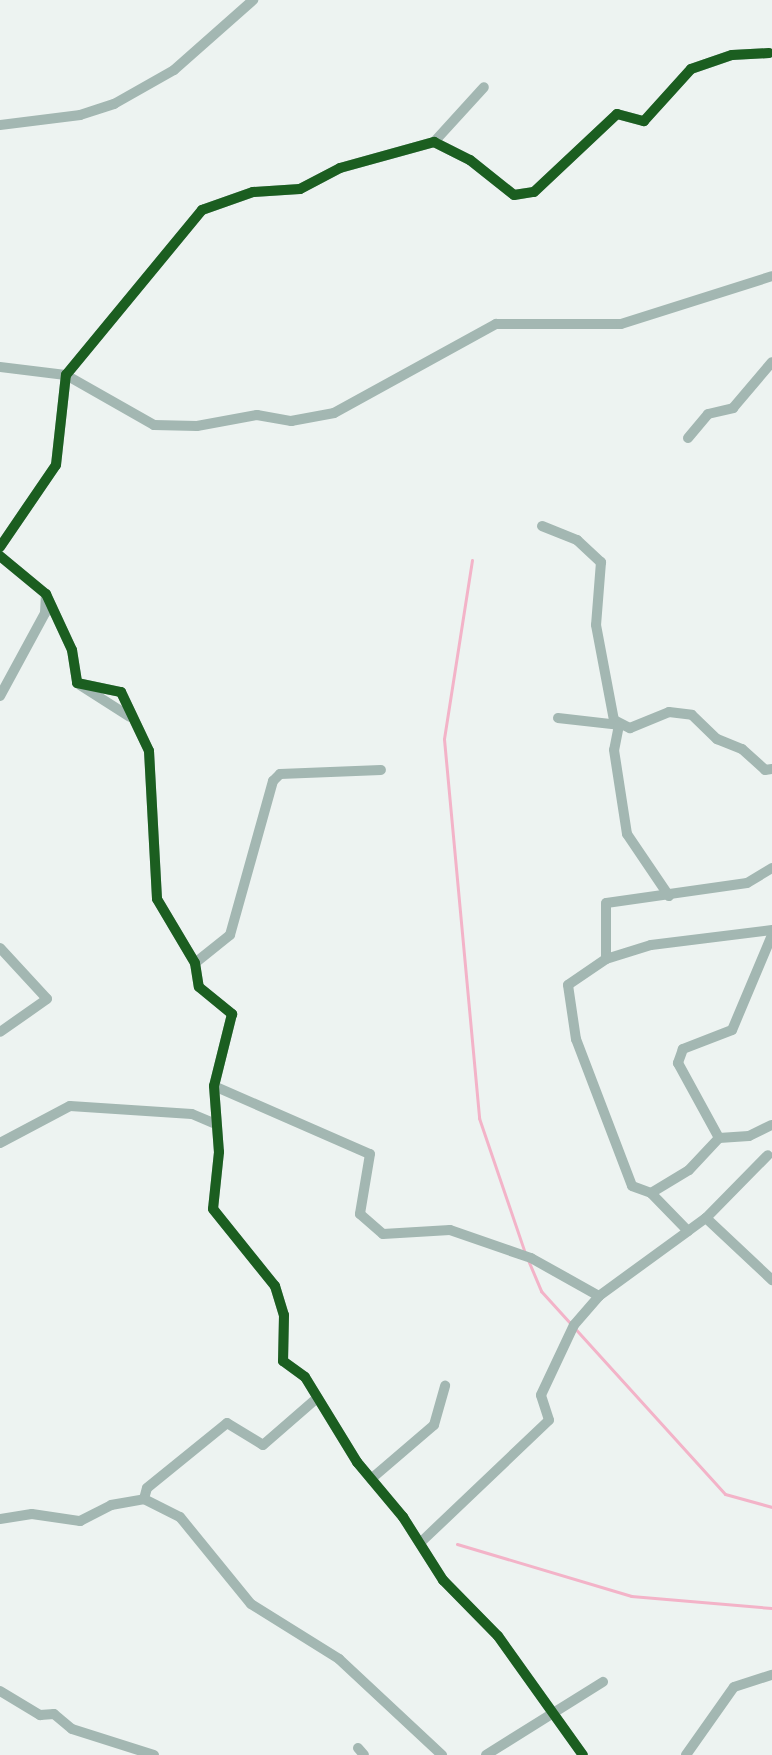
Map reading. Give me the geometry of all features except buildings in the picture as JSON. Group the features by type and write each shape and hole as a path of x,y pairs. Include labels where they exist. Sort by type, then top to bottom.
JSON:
{"street":[{"path":"0,125 80,115 114,104 174,70 253,0"},
{"path":"434,142 470,160 514,195 534,192 617,114 644,121 691,69 732,55 771,53"},
{"path":"0,547 56,465 66,375 202,210 253,192 300,189 340,168 434,142 484,87"},
{"path":"0,367 66,375 154,425 197,426 257,415 313,419 386,386 418,361 496,324 621,324 772,276"},
{"path":"688,438 708,414 733,408 772,362"},
{"path":"542,526 577,540 601,562 596,625 619,725 614,750 627,834 669,896"},
{"path":"0,556 46,594 72,650 77,683 132,718"},
{"path":"0,696 45,613 46,594"},
{"path":"77,683 121,692 149,751 154,779 157,899 195,963 199,987 232,1014 214,1086 213,1209 275,1286 284,1315 283,1361 305,1377 371,1479 420,1543 443,1580 498,1636 583,1755"},
{"path":"558,718 640,727 669,712 692,715 717,739 742,749 765,770 772,769"},
{"path":"195,963 230,935 273,781 280,774 381,770"},
{"path":"606,959 606,903 747,883 772,868"},
{"path":"688,1231 651,1193 632,1186 570,1018 568,985 606,959 651,945 772,933 732,1030 683,1049 678,1063 719,1138"},
{"path":"0,948 47,999 0,1032"},
{"path":"214,1086 370,1154 360,1214 383,1234 450,1230 527,1257 599,1296"},
{"path":"0,1143 70,1106 192,1114 216,1124"},
{"path":"651,1193 689,1170 719,1138 749,1136 772,1125"},
{"path":"420,1543 549,1420 541,1395 573,1327 599,1296 706,1218 768,1155"},
{"path":"706,1218 772,1280"},
{"path":"371,1479 434,1425 445,1386"},
{"path":"144,1499 147,1488 227,1423 263,1445 317,1398"},
{"path":"0,1519 32,1514 80,1521 111,1505 144,1499 180,1517 251,1604 339,1659 442,1755"},
{"path":"686,1755 734,1687 772,1675"},
{"path":"486,1755 603,1682"},
{"path":"0,1691 40,1715 54,1714 72,1729 154,1755"}],"waterway":[{"path":"472,560 444,739 479,1118 525,1253"},
{"path":"528,1260 541,1291 725,1494 772,1507"},
{"path":"457,1544 631,1596 772,1608"}],"cycle path":[{"path":"0,547 56,465 66,375 202,210 253,192 300,189 340,168 434,142 470,160 514,195 534,192 617,114 644,121 691,69 732,55 769,53"},
{"path":"0,556 46,594 72,650 77,683 121,692 149,751 157,899 195,963 199,987 232,1014 214,1086 219,1152 213,1209 275,1286 284,1315 283,1361 305,1377 357,1462 403,1517 443,1580 498,1636 583,1755"}]}
